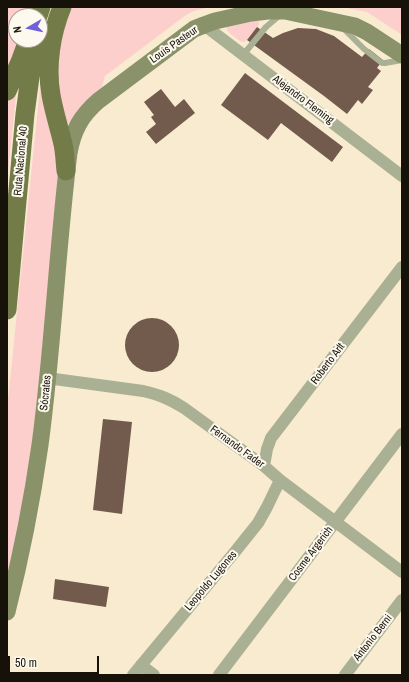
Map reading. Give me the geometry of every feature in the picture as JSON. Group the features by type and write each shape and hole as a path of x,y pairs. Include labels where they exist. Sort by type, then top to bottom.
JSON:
{"main road":[{"path":"48,18 54,7"},
{"path":"62,7 56,21 51,44 49,83 63,145 66,171"},
{"path":"7,90 26,48"},
{"name":"Ruta Nacional 40","path":"7,310 25,114 34,48"},
{"name":"Ruta Nacional 40","path":"32,60 36,48"}],"street":[{"name":"Louis Pasteur","path":"66,171 68,153 75,130 89,109 194,29 204,25 255,12 285,11 337,22 361,29 402,55"},
{"name":"Alejandro Fleming","path":"204,25 402,176"},
{"name":"Sócrates","path":"7,612 24,535 40,445 66,171"},
{"name":"Roberto Arlt","path":"264,466 267,449 271,438 402,267"},
{"name":"Fernando Fader","path":"47,378 143,391 158,394 170,400 184,408 264,466 280,480 402,572"},
{"name":"Cosme Argerich","path":"220,675 402,434"},
{"name":"Leopoldo Lugones","path":"133,675 258,523 280,480"},
{"name":"Antonio Berni","path":"345,675 402,600"},
{"path":"141,665 154,675"}],"lane":[{"path":"243,55 266,27 285,11"},
{"path":"337,22 364,49 381,62 386,63 402,60"}],"shaded area":[{"path":"7,7 32,7 8,8 8,48 18,48 7,78"},
{"path":"71,7 210,7 194,11 186,15 105,76 101,90 76,113 67,125 62,122 56,70 65,22"},
{"path":"342,7 397,7 402,9 402,35 367,12"},
{"path":"258,20 258,26 250,37 244,42 236,38 227,29 227,25"},
{"path":"41,67 60,180 30,465 7,585 7,410"},
{"path":"18,78 7,181 7,98"}],"building":[{"path":"257,27 273,38 298,28 316,29 334,36 362,57 369,49 383,60 377,68 381,71 368,87 373,90 362,104 358,100 347,114 247,40"},
{"path":"245,73 343,147 332,162 281,123 268,140 221,105"},
{"path":"161,89 175,107 184,99 195,113 156,144 146,132 156,124 151,117 154,115 144,102"},
{"path":"147,318 157,318 167,322 175,330 179,340 179,350 175,360 167,368 157,372 147,372 137,368 129,360 125,350 125,340 129,330 137,322"},
{"path":"103,419 132,422 122,514 93,510"},
{"path":"55,579 109,587 106,607 53,599"}]}
